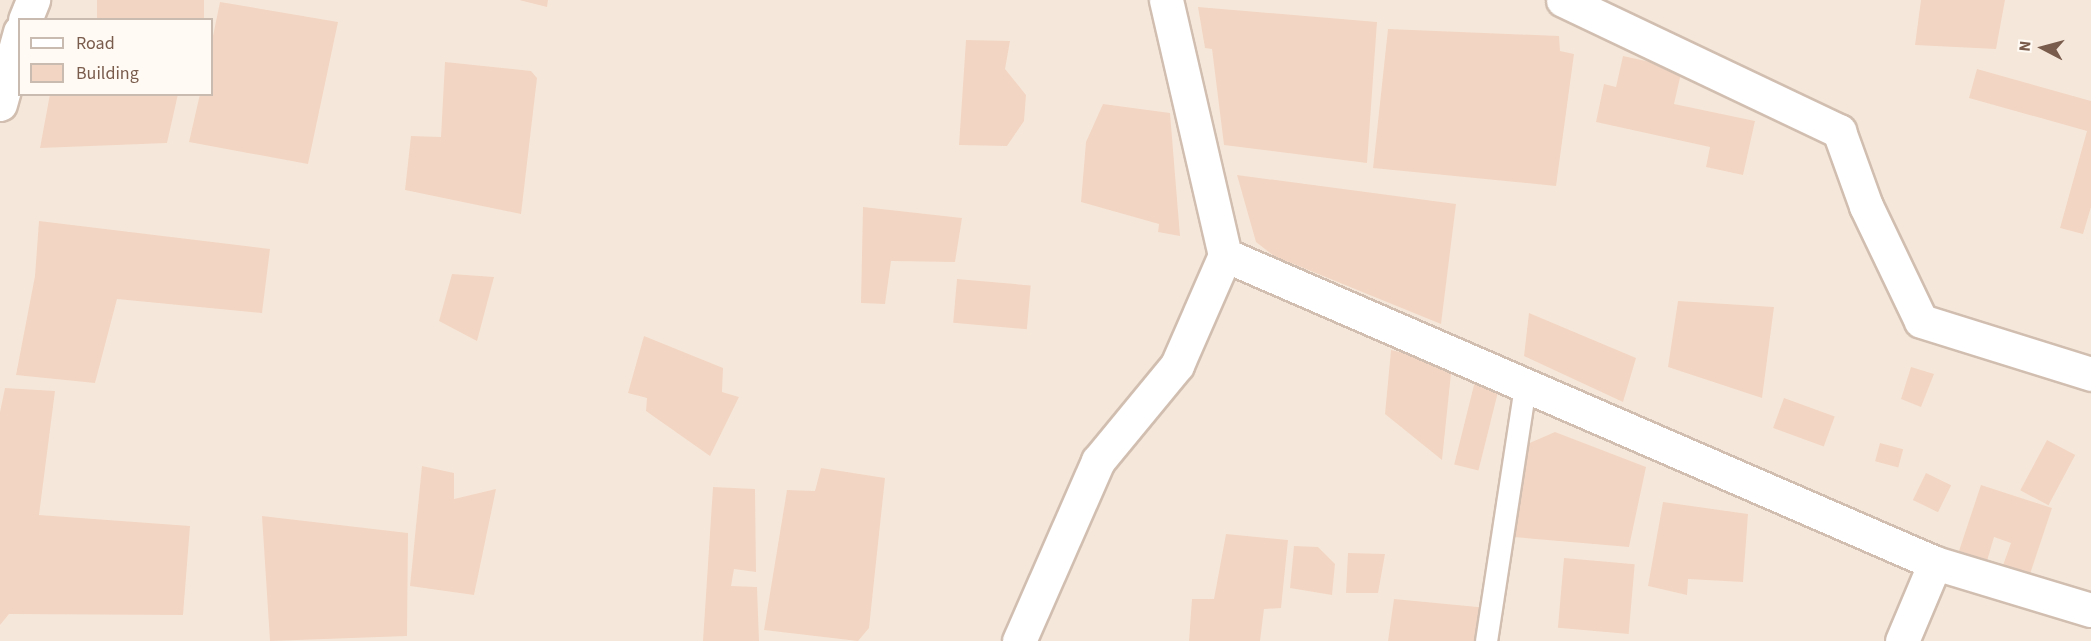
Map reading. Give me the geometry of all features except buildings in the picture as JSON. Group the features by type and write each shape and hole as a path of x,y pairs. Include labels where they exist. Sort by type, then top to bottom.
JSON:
{"street":[{"path":"26,18 33,0"},
{"path":"1019,641 1098,461 1177,365 1225,255 1166,0"},
{"path":"1563,0 1839,131 1866,206 1921,321 2091,374"},
{"path":"0,104 18,39"},
{"path":"1225,255 1935,563 2091,610"},
{"path":"1902,641 1935,563"}],"lane":[{"path":"1486,641 1525,385"}],"shaded area":[{"path":"0,0 2091,0 2091,641 0,641"}]}
